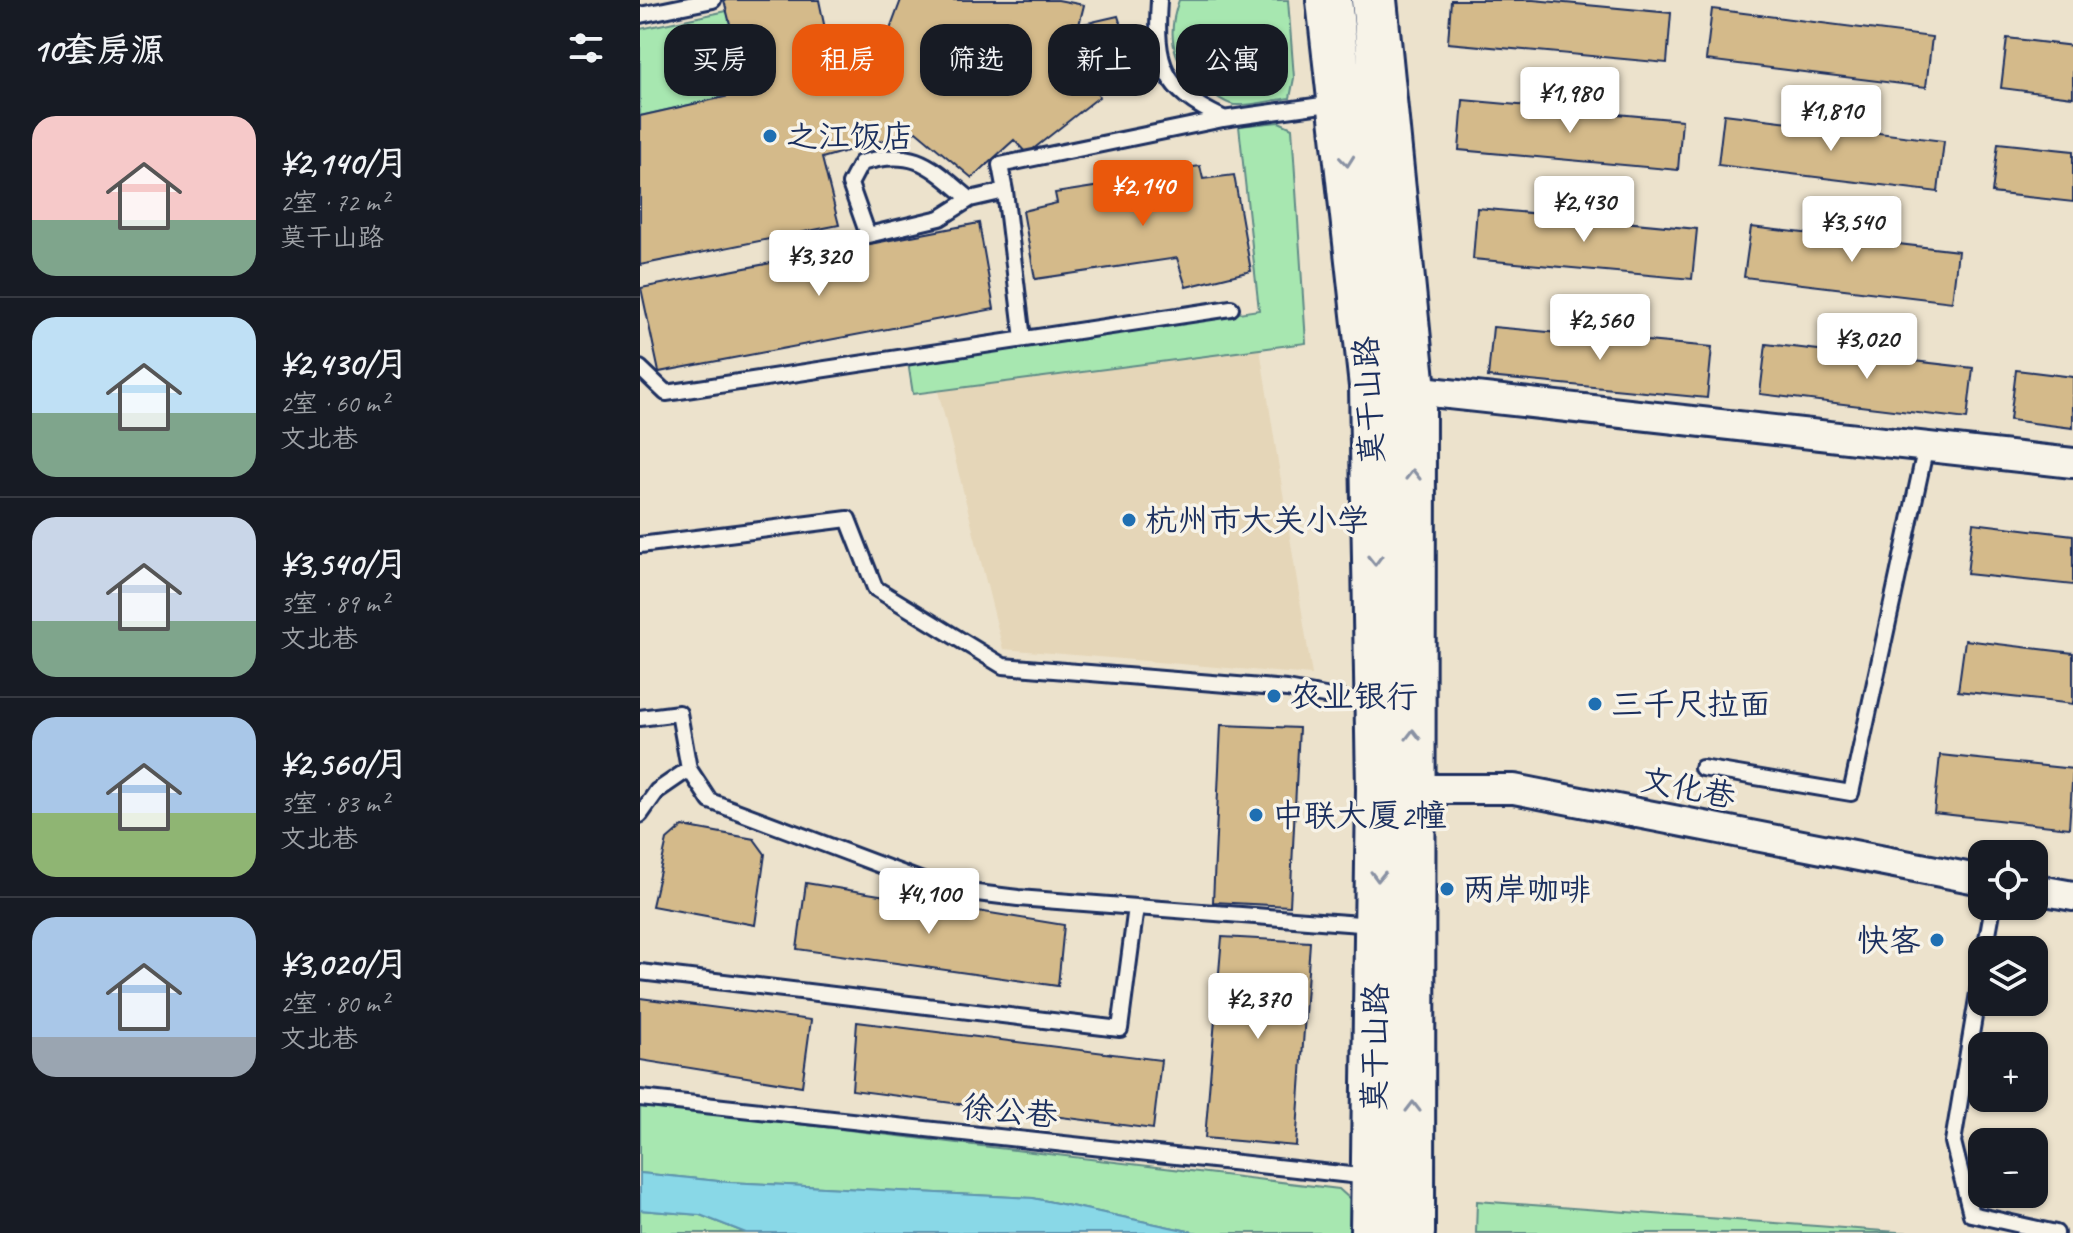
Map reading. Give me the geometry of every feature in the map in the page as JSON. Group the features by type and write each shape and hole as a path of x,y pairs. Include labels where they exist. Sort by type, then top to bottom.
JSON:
{"main road":[{"name":"莫干山路","path":"1329,0 1372,386 1378,706 1396,789 1377,926 1387,1184 1412,1233"},
{"name":"莫干山路","path":"1373,1233 1387,1184 1396,789 1413,390 1374,0"}],"street":[{"path":"1413,390 2073,463"},
{"name":"文化巷","path":"1396,789 1514,789 1968,877"},
{"path":"2048,892 2073,896"}],"lane":[{"path":"640,15 713,0"},
{"path":"1159,0 1157,31 1161,62 1176,90 1200,108 1223,119"},
{"path":"1023,339 1000,165 1223,119 1341,102"},
{"path":"970,199 913,157 885,156 861,163 850,184 868,235 940,218 970,199 1005,191"},
{"path":"640,368 666,393 1231,308"},
{"path":"1702,768 1851,793 1926,446"},
{"path":"640,545 848,519 875,588 1003,666 1287,689 1378,706"},
{"path":"640,718 679,713 689,769 710,801 944,889 1377,926"},
{"path":"640,815 657,791 689,769"},
{"path":"640,972 1120,1029 1136,907"},
{"path":"1974,1016 1953,1142 1971,1214 2056,1233"},
{"name":"徐公巷","path":"640,1098 1387,1184"}],"shaded area":[{"name":"杭州市大关小学","path":"1260,349 1312,675 1003,649 938,391"}],"green space":[{"path":"1179,0 1288,0 1294,78 1290,98 1234,105 1216,96 1288,96 1288,24 1176,24 1176,54 1173,42"},
{"path":"727,11 730,24 664,24"},
{"path":"664,24 664,96 729,96 640,116 640,29"},
{"path":"1279,122 1292,128 1306,343 913,394 908,362 1259,310 1239,126"},
{"path":"640,1105 1339,1189 1361,1209 1361,1233 1198,1233 1033,1198 728,1182 640,1173"},
{"path":"1477,1201 1911,1233 1476,1233"},
{"path":"640,1210 700,1215 746,1233 640,1233"}],"water":[{"path":"640,1173 728,1182 1033,1198 1198,1233 746,1233 700,1215 640,1210"}],"building":[{"name":"之江饭店","path":"724,0 819,0 824,24 792,24 792,96 904,96 904,24 892,24 901,0 1058,0 1084,5 1079,24 1048,24 1048,96 1099,97 1027,154 1014,140 972,178 916,131 822,158 839,225 640,265 640,116 729,96 776,96 776,24 730,24"},
{"path":"1451,0 1533,0 1671,13 1667,63 1448,43"},
{"path":"1712,9 1932,37 1926,87 1706,60"},
{"name":"之江饭店","path":"1118,16 1121,24 1083,24"},
{"path":"2007,38 2073,46 2073,97 2001,88"},
{"path":"1463,100 1682,120 1678,170 1459,150"},
{"path":"1724,114 1944,141 1938,192 1718,165"},
{"path":"1998,143 2073,151 2073,202 1992,193"},
{"path":"1200,166 1203,179 1234,175 1251,271 1186,287 1177,258 1035,279 1023,211 1057,203 1055,193 1120,183 1122,194 1153,188 1149,173"},
{"path":"1477,208 1697,229 1692,279 1473,259"},
{"path":"979,223 994,309 659,372 641,288"},
{"path":"1751,227 1958,251 1952,302 1744,277"},
{"path":"1493,327 1712,347 1707,398 1488,377"},
{"path":"1766,344 1973,368 1967,419 1760,394"},
{"path":"2016,370 2073,377 2073,428 2010,420"},
{"path":"1973,523 2073,535 2073,585 1967,574"},
{"path":"1965,640 2073,653 2073,704 1958,691"},
{"name":"中联大厦2幢","path":"1221,725 1299,728 1290,906 1213,902"},
{"path":"1940,755 2073,769 2069,828 1934,813"},
{"path":"683,826 754,839 765,854 755,925 652,906 667,840"},
{"path":"806,883 1064,925 1058,986 797,949"},
{"path":"1222,937 1310,942 1296,1146 1205,1138"},
{"path":"640,998 811,1020 802,1086 640,1060"},
{"path":"857,1022 1161,1060 1153,1129 852,1090"}],"place":[{"name":"之江饭店","path":"770,136"},
{"name":"杭州市大关小学","path":"1129,520"},
{"name":"农业银行","path":"1274,696"},
{"name":"三千尺拉面","path":"1595,704"},
{"name":"中联大厦2幢","path":"1256,815"},
{"name":"两岸咖啡","path":"1447,889"},
{"name":"快客","path":"1937,940"}]}
